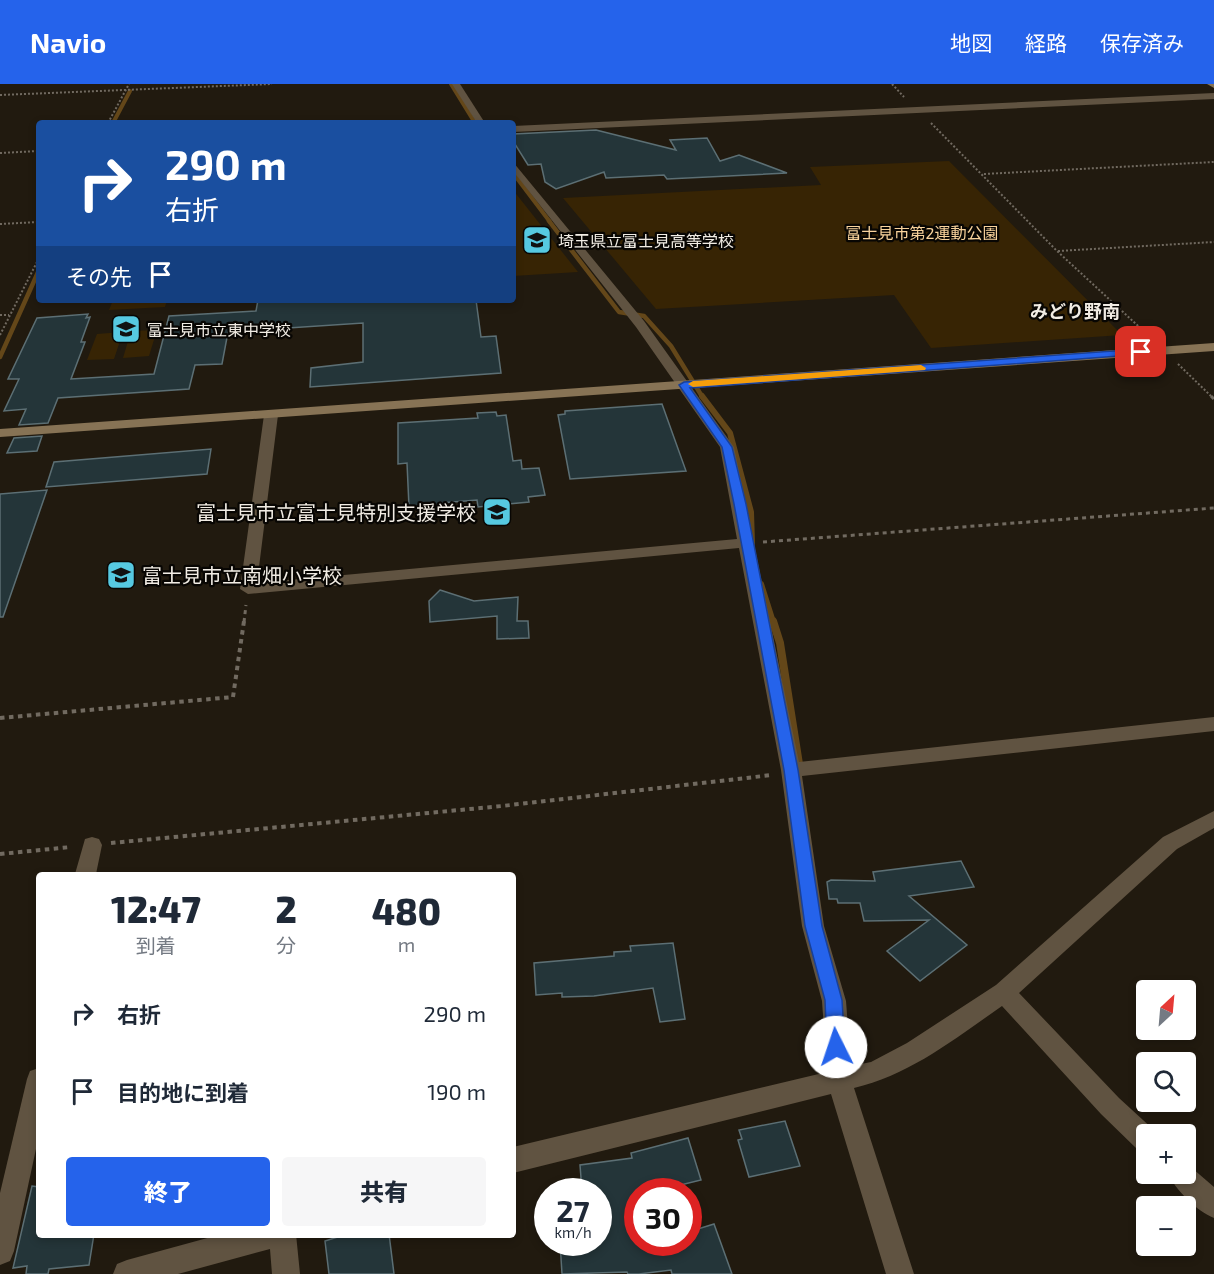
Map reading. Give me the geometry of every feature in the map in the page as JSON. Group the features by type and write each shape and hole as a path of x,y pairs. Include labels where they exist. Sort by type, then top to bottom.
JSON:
{"street":[{"path":"456,84 479,120"},
{"path":"516,129 1214,96"},
{"path":"516,169 640,324 727,447 791,771 813,926 834,1000 840,1082 900,1274"},
{"path":"0,433 1214,347"},
{"path":"271,415 248,589 747,543"},
{"path":"791,771 1214,724"},
{"path":"516,1159 875,1072 916,1051 1004,992 1170,843 1214,819"},
{"path":"85,872 92,845"},
{"path":"1004,992 1110,1106 1136,1131"},
{"path":"0,1251 36,1092"},
{"path":"1192,1184 1214,1205"},
{"path":"128,1274 260,1238"},
{"path":"282,1238 286,1274"}],"path":[{"path":"110,120 129,84"},
{"path":"0,95 272,84"},
{"path":"918,110 1057,251 1214,399"},
{"path":"0,153 36,151"},
{"path":"983,174 1214,162"},
{"path":"0,224 36,222"},
{"path":"1057,251 1214,242"},
{"path":"0,335 36,264"},
{"path":"0,315 10,315"},
{"path":"747,543 1214,508"},
{"path":"0,718 233,697 248,589"},
{"path":"0,854 502,806 791,771"}],"green space":[{"name":"富士見市第2運動公園","path":"949,161 1122,335 931,348 894,295 656,309 563,198 821,185 810,167"},
{"path":"516,194 578,272 516,276"},
{"path":"112,303 166,303 165,307 109,310"},
{"path":"157,330 149,356 123,358 131,331"},
{"path":"123,332 114,359 87,360 97,334"}],"building":[{"path":"596,130 676,150 670,140 707,138 720,161 739,155 787,173 667,179 664,175 606,178 604,172 556,189 545,182 541,164 528,165 516,146 516,134"},
{"path":"257,303 476,303 481,337 496,336 501,373 310,387 311,368 363,362 363,323 228,332 222,364 195,365 189,389 58,398 48,423 19,425 26,409 4,411 19,379 8,379 37,318 88,314 86,318 90,317 81,342 85,342 71,379 154,374 169,316 256,311"},
{"path":"662,404 686,471 570,479 558,415 565,414 565,411"},
{"path":"496,412 497,416 506,415 513,461 521,460 522,469 539,468 545,495 528,497 529,502 478,507 477,500 441,503 442,508 424,510 424,505 409,507 407,463 398,464 398,423 478,418 477,413"},
{"path":"42,436 37,451 7,453 14,438"},
{"path":"211,449 207,474 46,487 54,462"},
{"path":"47,490 3,617 0,617 0,494"},
{"path":"440,590 474,601 518,597 517,621 528,621 529,638 497,639 497,616 430,622 429,601"},
{"path":"961,861 974,887 909,896 967,945 920,981 887,951 929,920 864,921 860,903 838,903 837,899 829,899 827,882 831,880 875,881 873,872"},
{"path":"673,943 685,1019 660,1022 653,988 594,996 562,997 562,993 536,995 534,963 614,956 614,952 631,951 630,946"},
{"path":"785,1121 800,1166 749,1177 738,1140 742,1139 739,1130"},
{"path":"688,1138 700,1178 624,1178 624,1256 702,1256 702,1228 714,1224 732,1274 672,1274 671,1270 639,1274 628,1274 627,1272 562,1274 561,1256 612,1256 612,1178 581,1178 580,1165 632,1158 631,1153"},
{"path":"32,1186 36,1187 36,1238 93,1238 89,1265 49,1269 48,1274 26,1274 27,1266 13,1268"},
{"path":"334,1238 390,1238 394,1274 329,1274 325,1241"}],"waterway":[{"path":"451,84 473,120"},
{"path":"115,120 130,91"},
{"path":"516,177 550,222"},
{"path":"549,221 619,312 644,316 671,346 703,398"},
{"path":"0,357 36,277"},
{"path":"702,396 730,433 751,512 752,543"},
{"path":"761,584 773,622"},
{"path":"773,621 780,643 799,764"}],"slow traffic":[{"path":"693,384 921,368"}],"place":[{"name":"埼玉県立富士見高等学校","path":"537,240"},
{"name":"富士見市立東中学校","path":"126,329"},
{"name":"富士見市立富士見特別支援学校","path":"497,512"},
{"name":"富士見市立南畑小学校","path":"121,575"}],"district":[{"name":"みどり野南","path":"1075,311"}],"route":[{"path":"836,1047 834,1000 813,926 791,770 727,447 684,385 1141,352"}]}
